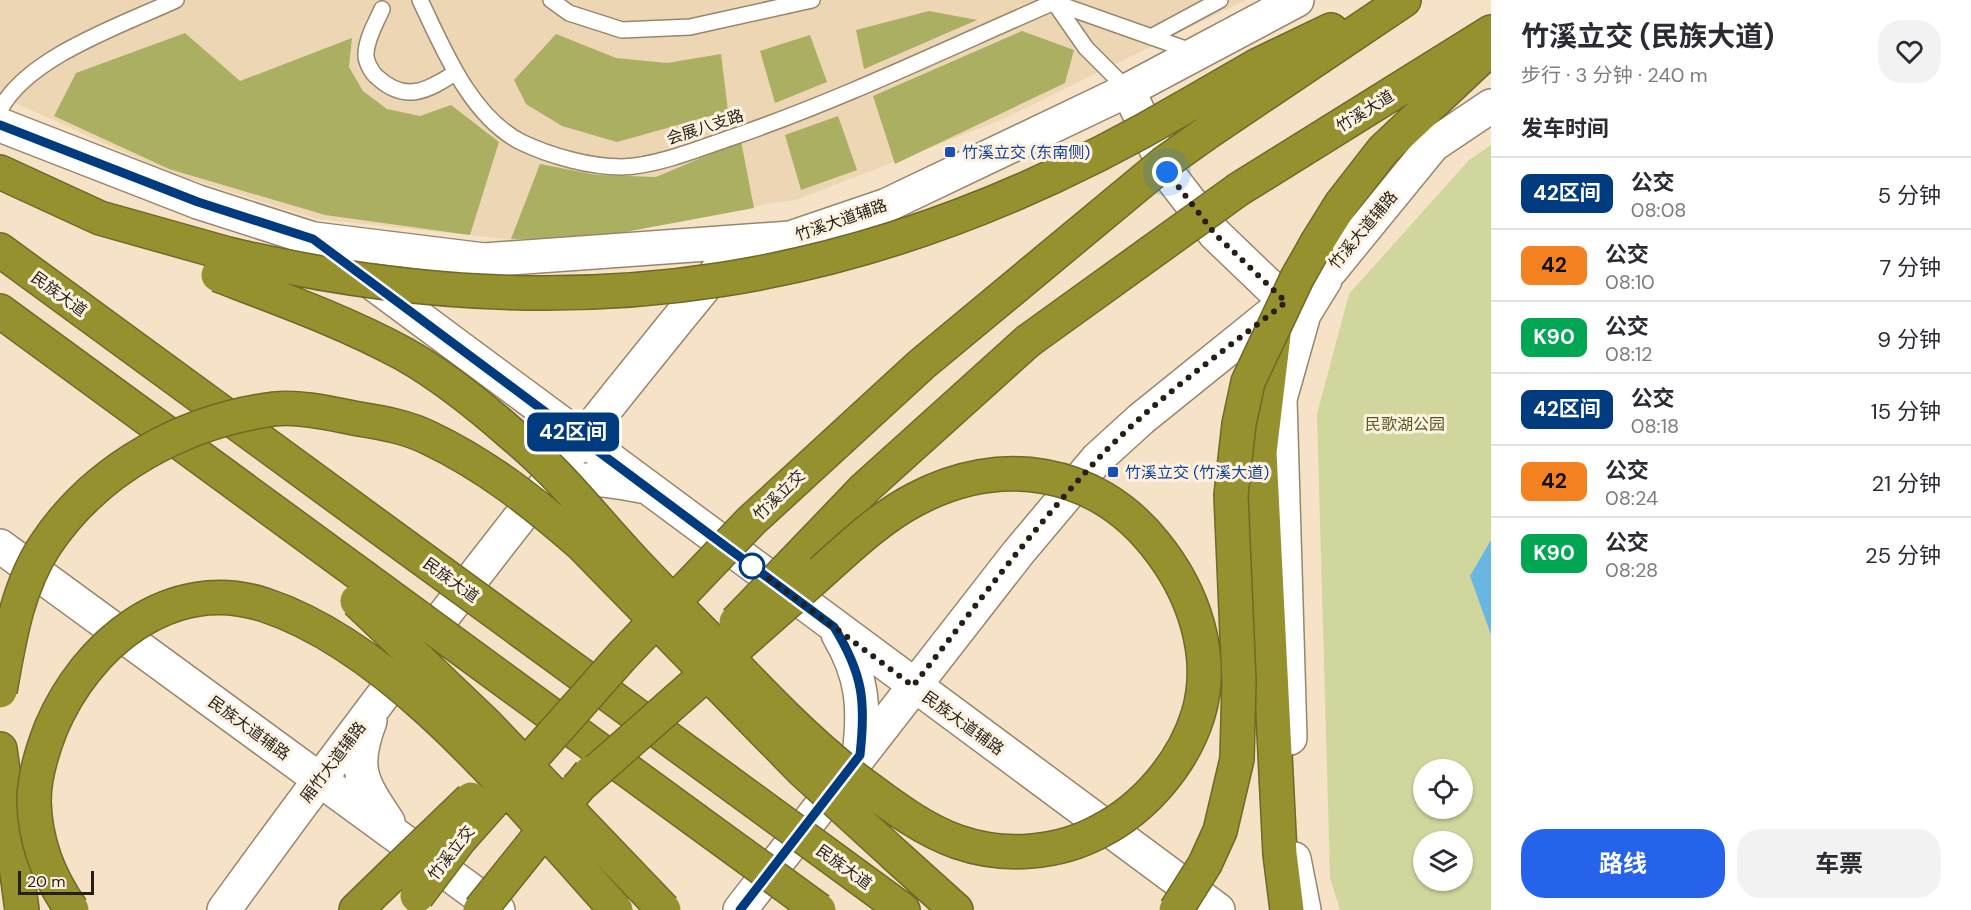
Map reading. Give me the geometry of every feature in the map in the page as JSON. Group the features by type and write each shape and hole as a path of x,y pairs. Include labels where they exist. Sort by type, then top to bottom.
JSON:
{"highway":[{"path":"223,265 469,291 582,293 717,282 816,262 902,238 957,219 1053,178 1256,66 1392,0"},
{"name":"竹溪立交","path":"406,910 460,839 623,655 751,521 835,442 931,357 1163,164 1404,0"},
{"name":"竹溪大道","path":"576,789 882,472 1028,340 1239,189 1491,32"},
{"path":"1176,910 1205,864 1220,831 1237,759 1239,681 1230,495 1239,424 1248,382 1281,311 1318,241 1354,186 1383,150 1491,49"},
{"path":"0,172 100,218 223,265 407,356 486,412 548,467 627,554 676,604 684,613 708,638 724,654 732,662 772,704 809,740 845,770 909,817 936,833 962,844 1019,852 1057,847 1094,835 1120,820 1141,803 1165,776 1194,727 1205,683 1201,636 1189,599 1153,541 1105,499 1081,486 1055,477 1003,473 971,478 913,500 826,567 815,578 744,640 727,656 718,664 700,680 576,789 480,910"},
{"name":"民族大道","path":"0,250 903,910"},
{"path":"0,311 117,397 360,588 512,686 819,910"},
{"path":"1281,311 1263,417 1260,462 1277,814 1287,910"},
{"path":"0,691 10,638 25,584 46,544 99,483 132,461 196,428 275,409 343,416 396,425 428,437 493,474 546,514 589,553 802,770 956,910"},
{"path":"360,588 664,910"},
{"path":"72,910 54,884 45,861 37,830 34,800 37,771 57,715 70,691 88,666 126,630 149,615 180,602 205,598 262,604 320,628 352,649 413,698 466,747 616,910"},
{"path":"356,910 623,655"},
{"path":"0,749 22,910"}],"main road":[{"name":"竹溪大道辅路","path":"313,239 483,260 790,238 887,205 1128,90 1297,0"},
{"path":"1128,90 1167,172 1215,234 1281,311"},
{"name":"竹溪大道辅路","path":"740,910 1017,553 1097,459 1141,419 1331,270 1433,145 1491,106"},
{"name":"民族大道辅路","path":"0,125 198,202 313,239 1218,910"},
{"path":"513,525 580,438 740,243"},
{"path":"1304,910 1294,863 1280,399 1304,314 1331,270"},
{"path":"513,525 551,491 583,478 608,479 648,488"},
{"name":"厢竹大道辅路","path":"224,910 319,780 513,525"},
{"name":"民族大道辅路","path":"0,546 498,910"},
{"path":"834,627 850,654 860,680 863,724 860,755"},
{"path":"376,705 361,745 360,775 373,800 397,836"}],"lane":[{"path":"0,110 6,99 51,58 176,0"},
{"name":"会展八支路","path":"420,0 455,73 488,115 520,141 571,160 623,167 681,155 758,129 1050,1"},
{"path":"551,0 569,13 622,30 690,27 812,0"},
{"path":"1151,37 1220,0"},
{"path":"1050,1 1197,53"},
{"path":"1050,1 1086,48 1128,90"},
{"path":"382,9 368,40 365,56 373,74 388,87 408,94 433,87 455,73"}],"shaded area":[{"path":"0,0 1246,0 1001,120 799,199 543,243 317,219 168,172 0,96"}],"green space":[{"path":"929,11 977,20 864,69 856,30"},
{"path":"1022,31 1074,50 1065,83 895,164 873,96"},
{"path":"185,33 240,81 352,38 349,67 363,91 387,109 420,116 451,105 499,142 470,235 325,215 169,169 54,116 76,73"},
{"path":"556,34 616,58 667,63 721,54 728,111 617,142 562,126 526,104 514,80"},
{"path":"810,35 827,82 775,103 760,51"},
{"path":"838,116 857,170 801,190 785,135"},
{"path":"741,141 754,208 593,238 511,239 540,164 597,175 656,177"},
{"name":"民歌湖公园","path":"1491,145 1491,910 1340,910 1330,878 1317,414 1349,294 1469,160"}],"water":[{"path":"1491,540 1491,635 1470,576"}],"bus line":[{"name":"42区间","path":"0,125 198,202 313,239 834,627 850,654 860,680 863,724 860,755 740,910"}],"place":[{"name":"竹溪立交 (东南侧)","path":"950,152"},
{"name":"竹溪立交 (竹溪大道)","path":"1113,472"}],"route":[{"path":"752,566 913,686 1017,553 1097,459 1141,419 1286,302 1215,234 1167,172"}]}
